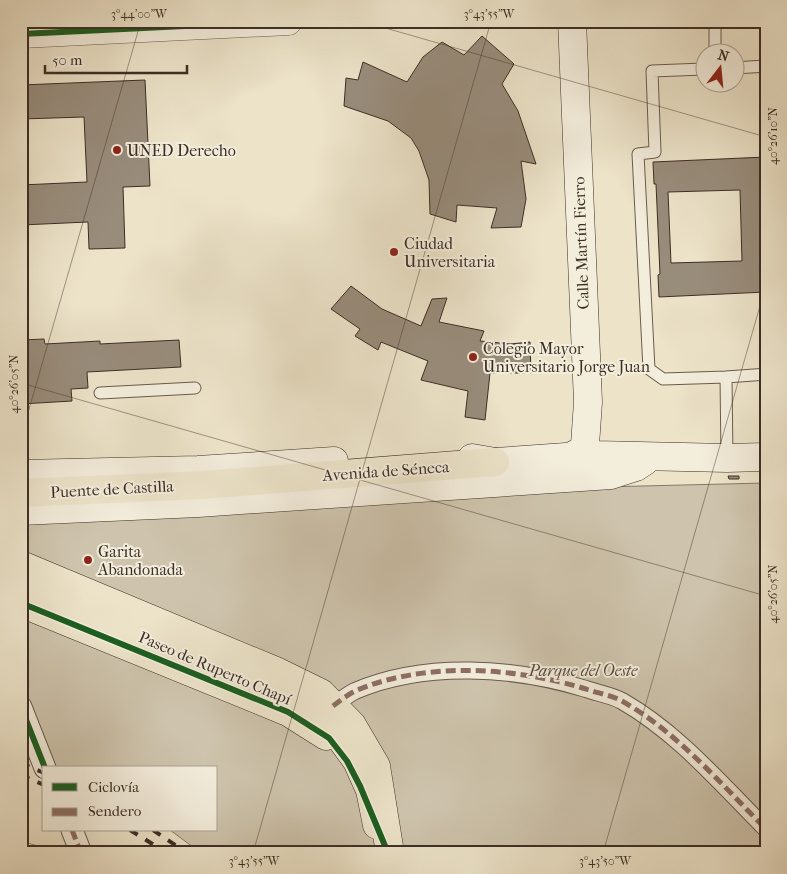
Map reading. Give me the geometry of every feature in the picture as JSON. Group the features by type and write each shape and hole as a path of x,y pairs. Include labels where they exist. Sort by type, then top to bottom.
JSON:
{"main road":[{"path":"21,34 288,21"},
{"name":"Calle Martín Fierro","path":"572,21 588,402 584,451"},
{"name":"Avenida de Séneca","path":"202,485 495,462 584,451 650,457 766,458"},
{"path":"21,474 198,470 442,456 495,462"},
{"path":"21,511 198,503 610,475 636,468 650,457"},
{"name":"Puente de Castilla","path":"21,494 202,485"},
{"name":"Paseo de Ruperto Chapí","path":"21,565 278,672 321,693 352,725 376,766 389,853"},
{"path":"21,586 295,699 336,732 357,761 370,790 377,825"},
{"name":"Paseo de Ruperto Chapí","path":"21,603 288,712 329,738 347,761 389,853"}],"street":[{"path":"333,706 353,692 390,679 424,672 486,671 560,681 620,700 665,730 695,756 766,829"},
{"path":"21,707 44,766"},
{"path":"73,832 80,853"}],"lane":[{"path":"715,21 715,42"},
{"path":"744,67 766,66"},
{"path":"694,69 652,71 655,152 638,154 649,369 663,379 766,374"},
{"path":"726,376 726,458"},
{"path":"100,393 195,388"}],"green space":[{"name":"Parque del Oeste","path":"766,483 766,853 201,853 173,832 218,832 218,766 44,766 21,755 21,514 600,487"}],"building":[{"path":"482,36 514,64 502,84 518,111 536,164 521,161 526,199 521,227 491,228 497,208 457,205 456,222 430,214 429,180 419,151 411,138 388,121 344,106 346,78 358,80 363,62 407,82 423,57 442,42 464,55"},
{"name":"UNED Derecho","path":"145,80 150,186 123,187 125,248 89,249 88,222 21,225 21,185 87,182 84,117 21,119 21,85"},
{"path":"766,157 766,292 659,297 658,275 660,274 656,184 654,184 653,162","holes":["740,190 742,261 671,263 668,192"]},
{"name":"Colegio Mayor Universitario Jorge Juan","path":"351,286 382,309 421,326 432,299 447,298 439,322 484,331 480,341 510,344 530,342 531,373 490,373 485,420 465,417 468,391 421,380 428,361 381,342 378,350 355,336 360,329 331,309"},
{"path":"44,339 45,344 100,341 100,344 179,340 181,367 87,372 88,388 71,389 72,401 21,404 21,340"},
{"path":"728,476 739,476 739,479 729,479"},
{"name":"Garita Abandonada","path":"84,557 92,559 92,564 83,562"}],"railway":[{"path":"21,763 42,772"},
{"path":"21,775 42,784"},
{"path":"133,832 167,853"},
{"path":"156,832 187,853"}],"marked path":[{"path":"333,706 355,691 382,681 440,671 500,672 529,676 586,689 622,701 662,728 698,760 766,829"},
{"path":"73,832 81,853"}],"cycle path":[{"path":"21,34 288,21"},
{"path":"21,603 288,712 329,738 347,761 360,786 388,853"},
{"path":"21,707 44,766"}],"place":[{"name":"UNED Derecho","path":"117,150"},
{"name":"Ciudad Universitaria","path":"394,252"},
{"name":"Colegio Mayor Universitario Jorge Juan","path":"473,357"},
{"name":"Garita Abandonada","path":"88,560"}]}
